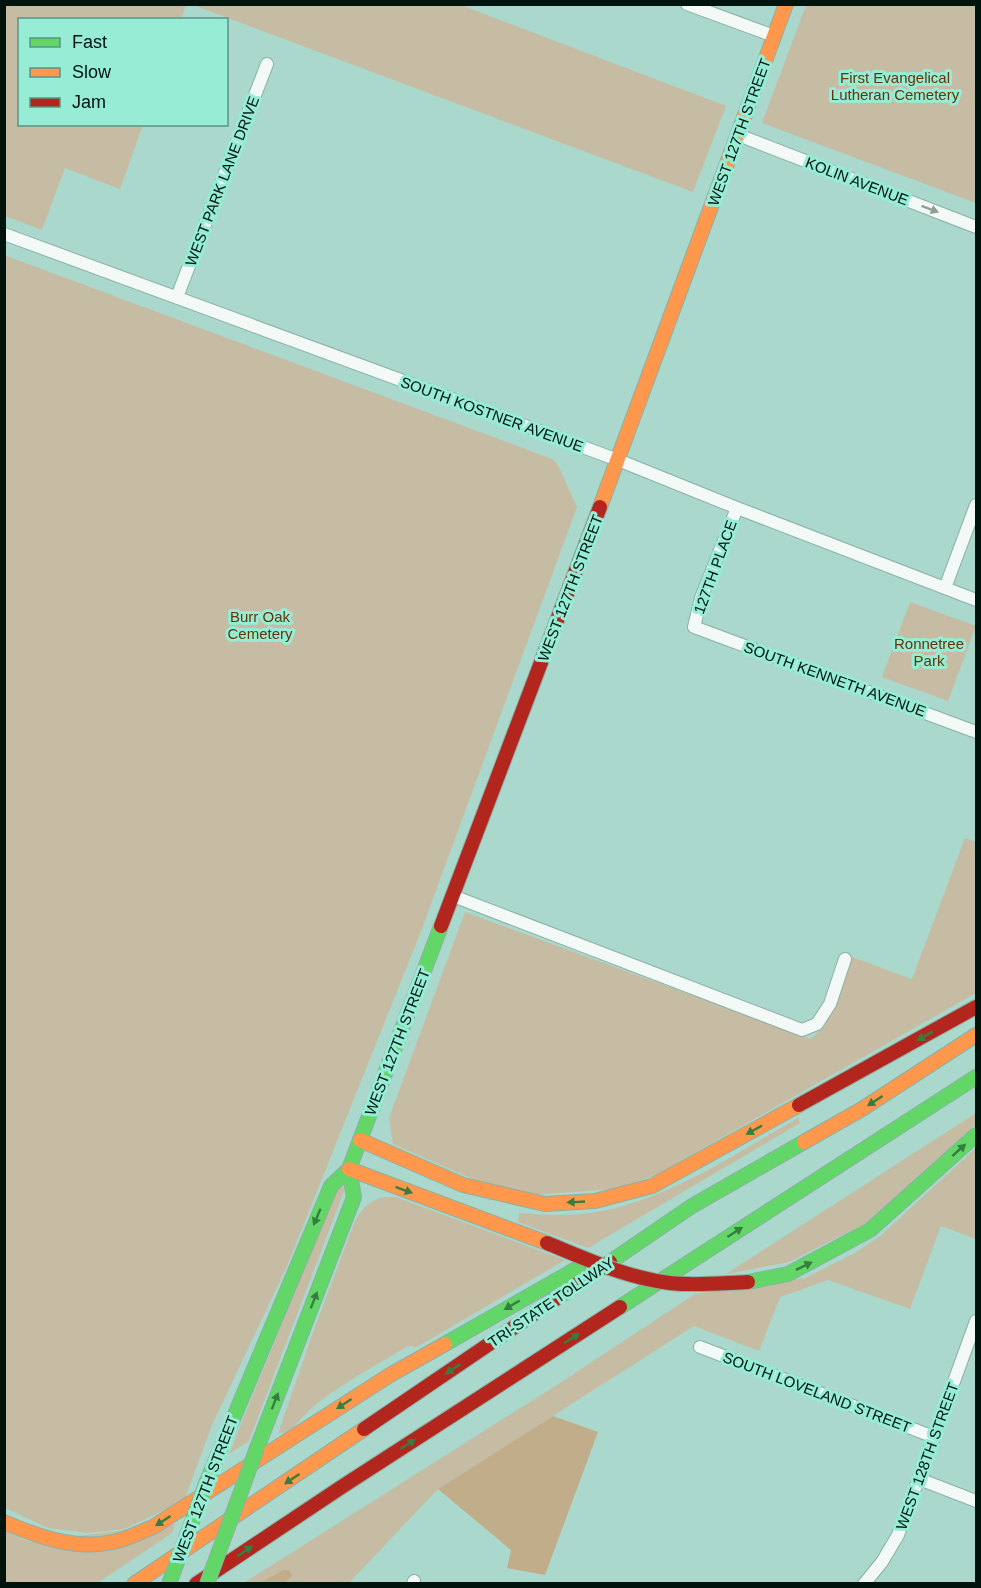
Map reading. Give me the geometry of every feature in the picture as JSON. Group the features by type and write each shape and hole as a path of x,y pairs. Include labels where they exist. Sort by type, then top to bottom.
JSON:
{"main road":[{"name":"WEST 127TH STREET","path":"169,1584 207,1481 331,1186 349,1169 618,460 786,4"},
{"path":"360,1140 463,1185 545,1204 595,1201 652,1186 976,1008"},
{"name":"TRI-STATE TOLLWAY","path":"134,1584 692,1206 862,1109 976,1035"},
{"path":"196,1584 976,1077"},
{"path":"349,1169 611,1268 647,1279 686,1284 748,1282 788,1274 870,1230 976,1135"},
{"name":"WEST 127TH STREET","path":"207,1584 354,1197 349,1169"},
{"path":"4,1522 50,1541 80,1545 115,1542 153,1527 390,1375 616,1246 692,1206"}],"street":[{"path":"687,4 774,36"},
{"name":"WEST PARK LANE DRIVE","path":"177,297 267,64"},
{"name":"KOLIN AVENUE","path":"738,135 976,227"},
{"name":"SOUTH KOSTNER AVENUE","path":"4,234 618,460 976,600"},
{"path":"945,588 976,505"},
{"name":"127TH PLACE","path":"694,627 701,598 736,508"},
{"name":"SOUTH KENNETH AVENUE","path":"694,627 976,732"},
{"path":"453,896 802,1030 817,1024 830,1004 845,959"},
{"name":"WEST 128TH STREET","path":"864,1584 882,1562 898,1535 976,1321"},
{"name":"SOUTH LOVELAND STREET","path":"700,1347 934,1437"},
{"path":"919,1479 976,1501"}],"green space":[{"path":"4,5 186,5 181,18 18,18 18,126 143,126 120,189 65,168 42,230 5,216"},
{"path":"193,5 461,5 726,106 693,192"},
{"name":"First Evangelical Lutheran Cemetery","path":"806,5 976,5 976,203 762,123"},
{"name":"Burr Oak Cemetery","path":"4,255 552,459 557,463 577,507 420,934 287,1266 212,1425 184,1501 124,1529 87,1533 48,1528 5,1508"},
{"name":"Ronnetree Park","path":"910,602 976,626 948,701 882,677"},
{"path":"965,838 976,842 976,993 656,1175 614,1189 531,1195 491,1187 393,1144 389,1118 465,912 811,1039 825,1025 852,957 912,979"},
{"path":"976,1113 976,1124 866,1223 789,1262 726,1274"},
{"path":"798,1118 800,1123 588,1248 518,1222 519,1213 561,1215 593,1213 624,1206 655,1195 714,1167"},
{"path":"976,1148 976,1239 941,1226 910,1309 828,1280 780,1297 759,1351 694,1326 438,1489 349,1583 284,1583 293,1576 283,1570 260,1583 242,1584 560,1383 695,1294 805,1278 853,1254 879,1237"},
{"path":"338,1186 345,1188 249,1441 229,1454"},
{"path":"385,1197 396,1197 565,1260 417,1347 408,1346 362,1373 313,1407 292,1431 278,1434 355,1221 367,1205"},
{"path":"175,1524 172,1533 96,1584 5,1583 4,1530 30,1542"}],"shaded area":[{"path":"553,1416 598,1432 545,1575 507,1568 511,1550 438,1489"},
{"path":"283,1570 289,1570 293,1576 284,1583 260,1583"}],"traffic: fast":[{"path":"360,1140 441,926"},
{"path":"620,1307 976,1077"},
{"path":"748,1282 788,1274 870,1230 976,1135"},
{"path":"207,1481 331,1186 349,1169 360,1140"},
{"path":"610,1262 692,1206 804,1142"},
{"path":"257,1448 354,1197 349,1169"},
{"path":"445,1344 578,1268"},
{"path":"207,1584 257,1448"},
{"path":"169,1584 207,1481"}],"traffic: slow":[{"path":"600,507 786,4"},
{"path":"804,1142 862,1109 976,1035"},
{"path":"360,1140 463,1185 545,1204 595,1201 652,1186 799,1105"},
{"path":"349,1169 547,1243"},
{"path":"4,1522 57,1541 85,1544 118,1541 153,1527 390,1375 445,1344"},
{"path":"134,1584 364,1429"}],"traffic: jam":[{"path":"441,926 600,507"},
{"path":"799,1105 976,1007"},
{"path":"547,1243 607,1267 654,1281 690,1284 748,1282"},
{"path":"364,1429 610,1262"},
{"path":"196,1584 620,1307"}]}
